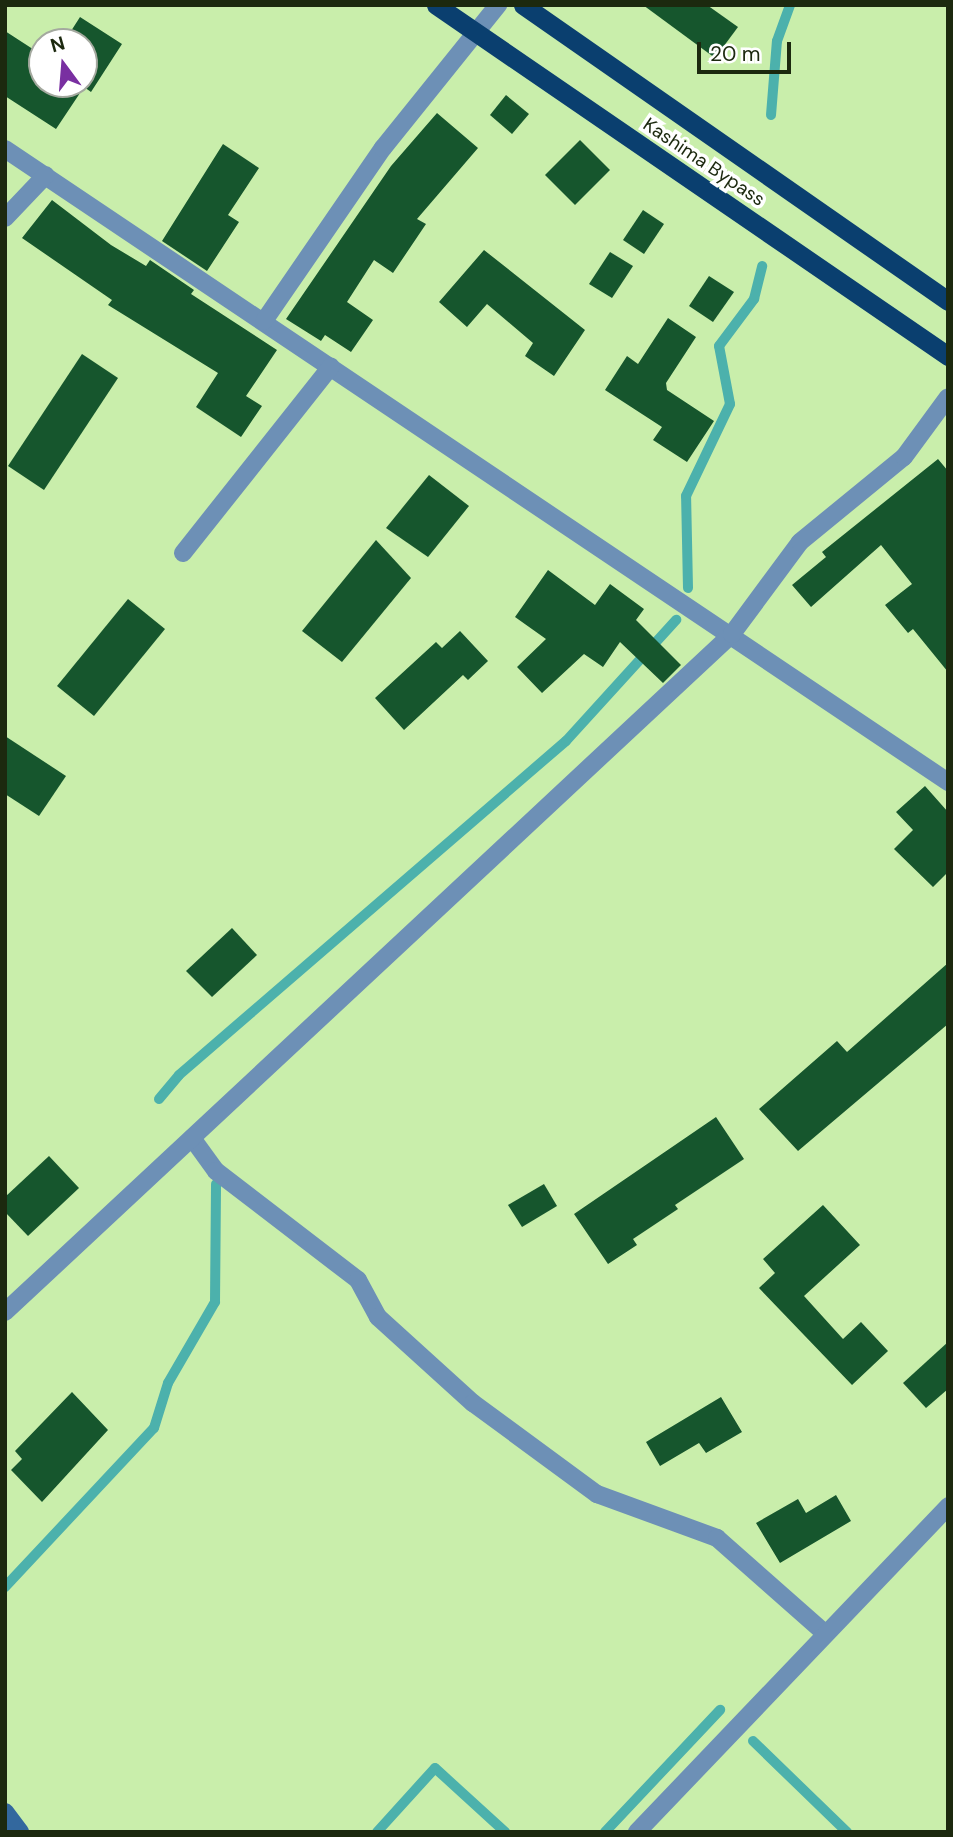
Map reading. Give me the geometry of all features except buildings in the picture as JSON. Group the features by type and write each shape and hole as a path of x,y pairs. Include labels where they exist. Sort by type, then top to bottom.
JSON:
{"highway":[{"name":"Kashima Bypass","path":"436,5 948,356"},
{"name":"Kashima Bypass","path":"523,5 948,301"}],"main road":[{"path":"5,1812 20,1832"}],"street":[{"path":"264,321 383,148 498,5"},
{"path":"5,149 732,634 948,782"},
{"path":"5,218 46,175"},
{"path":"183,553 331,366"},
{"path":"5,1312 732,634 800,542 904,457 948,397"},
{"path":"192,1138 216,1171 358,1280 378,1317 473,1403 597,1494 717,1538 826,1634"},
{"path":"637,1832 948,1506"}],"waterway":[{"path":"771,115 777,41 790,5"},
{"path":"688,588 686,496 730,404 719,346 754,299 762,266"},
{"path":"159,1099 179,1075 566,741 676,620"},
{"path":"5,1587 154,1428 168,1383 215,1302 216,1184"},
{"path":"605,1832 720,1710"},
{"path":"753,1741 847,1832"},
{"path":"377,1832 435,1768 505,1832"}]}
